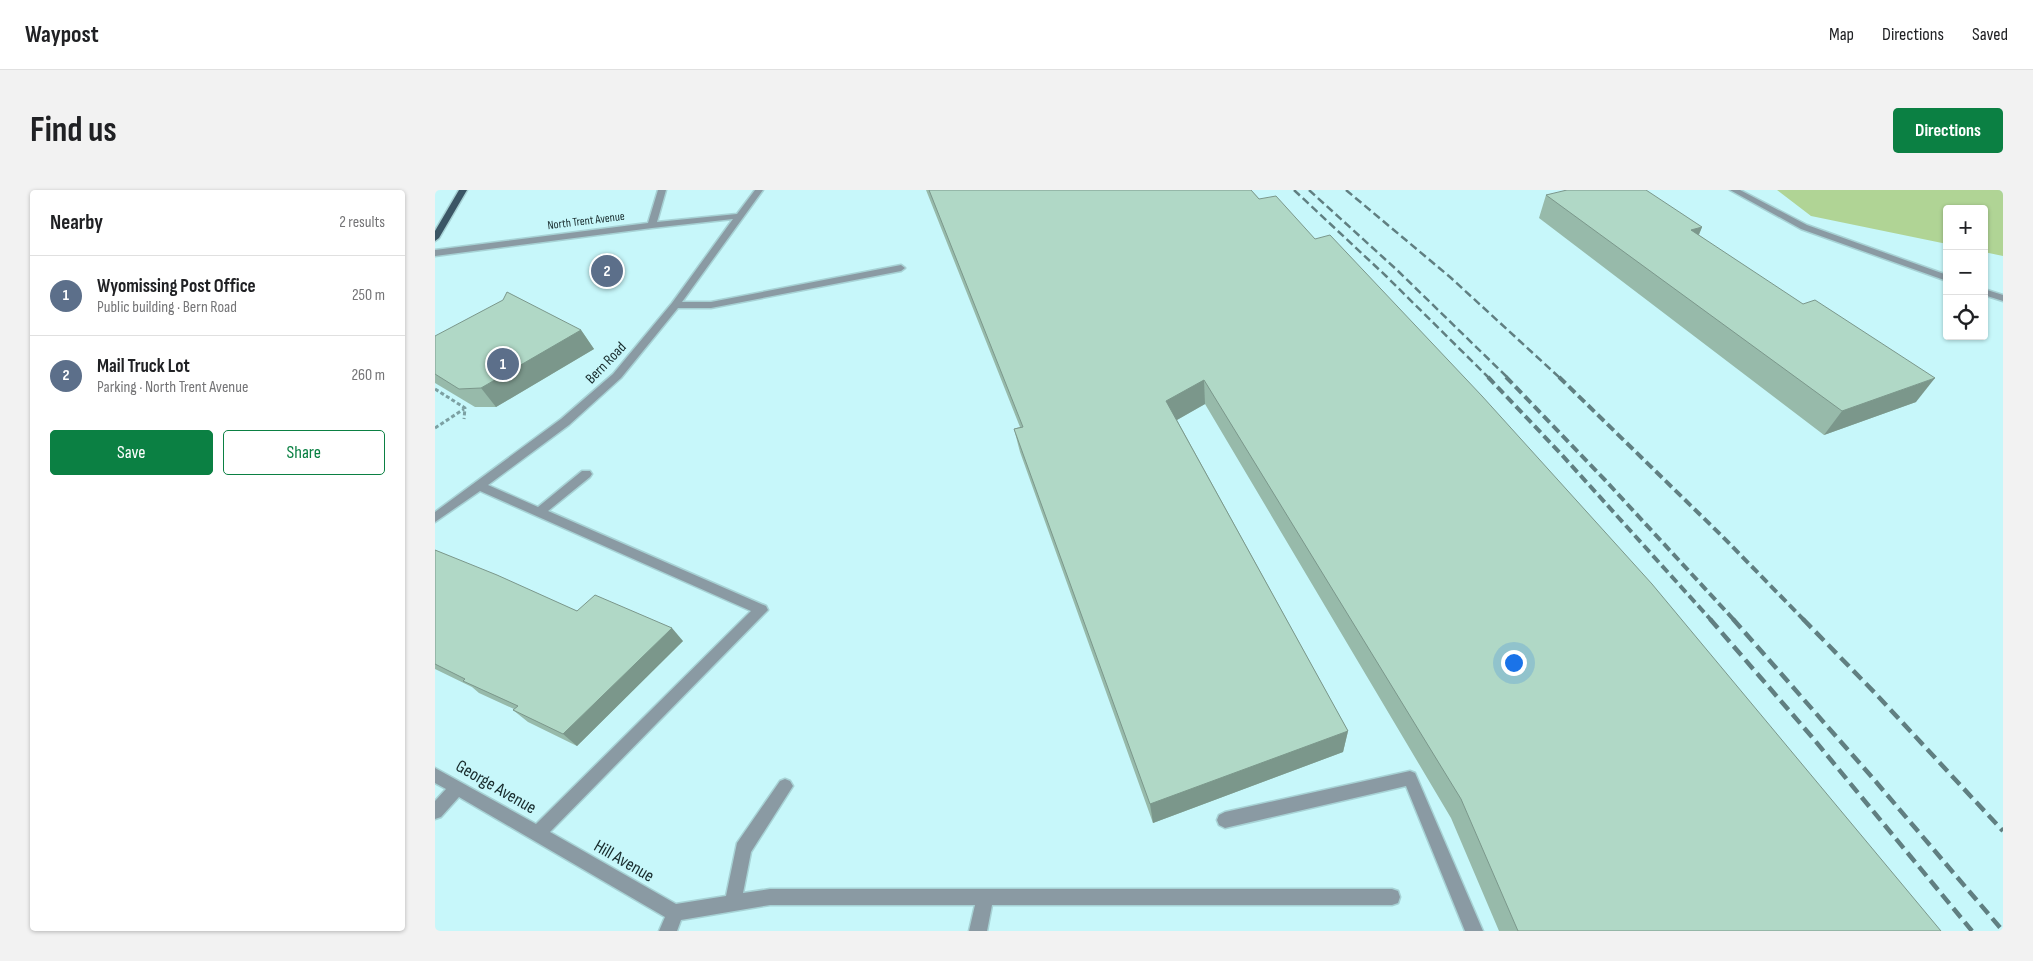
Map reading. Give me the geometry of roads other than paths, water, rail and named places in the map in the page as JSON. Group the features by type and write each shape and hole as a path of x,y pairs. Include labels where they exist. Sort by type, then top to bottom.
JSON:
{"main road":[{"path":"435,238 463,190"}],"street":[{"path":"652,225 662,190"},
{"name":"Bern Road","path":"435,518 565,422 593,399 638,352 675,305 759,190"},
{"path":"1734,190 1804,227 1943,277"},
{"name":"North Trent Avenue","path":"435,253 652,225 741,216"},
{"path":"675,305 711,305 901,268"},
{"path":"1988,293 2003,298"},
{"path":"539,512 587,474"},
{"path":"480,486 761,610 537,834"},
{"name":"George Avenue","path":"435,775 537,834"},
{"path":"1225,820 1411,778 1474,931"},
{"path":"733,903 743,848 785,786"},
{"path":"435,812 457,788"},
{"name":"Hill Avenue","path":"537,834 675,912"},
{"path":"668,931 675,912 770,897 1392,897"},
{"path":"978,931 985,897"}],"railway":[{"path":"1294,190 1386,276 1488,377"},
{"path":"1309,190 1397,270 1508,378"},
{"path":"1346,190 1450,277 1560,378"},
{"path":"1488,377 1562,455 1711,620"},
{"path":"1506,377 1605,480 1734,620"},
{"path":"1559,377 1722,536 1804,620"},
{"path":"1710,619 1812,737 1972,931"},
{"path":"1733,619 1871,776 2003,931"},
{"path":"1803,619 1875,693 2003,831"}],"place":[{"name":"Mail Truck Lot","path":"607,271"},
{"name":"Wyomissing Post Office","path":"503,364"}]}
